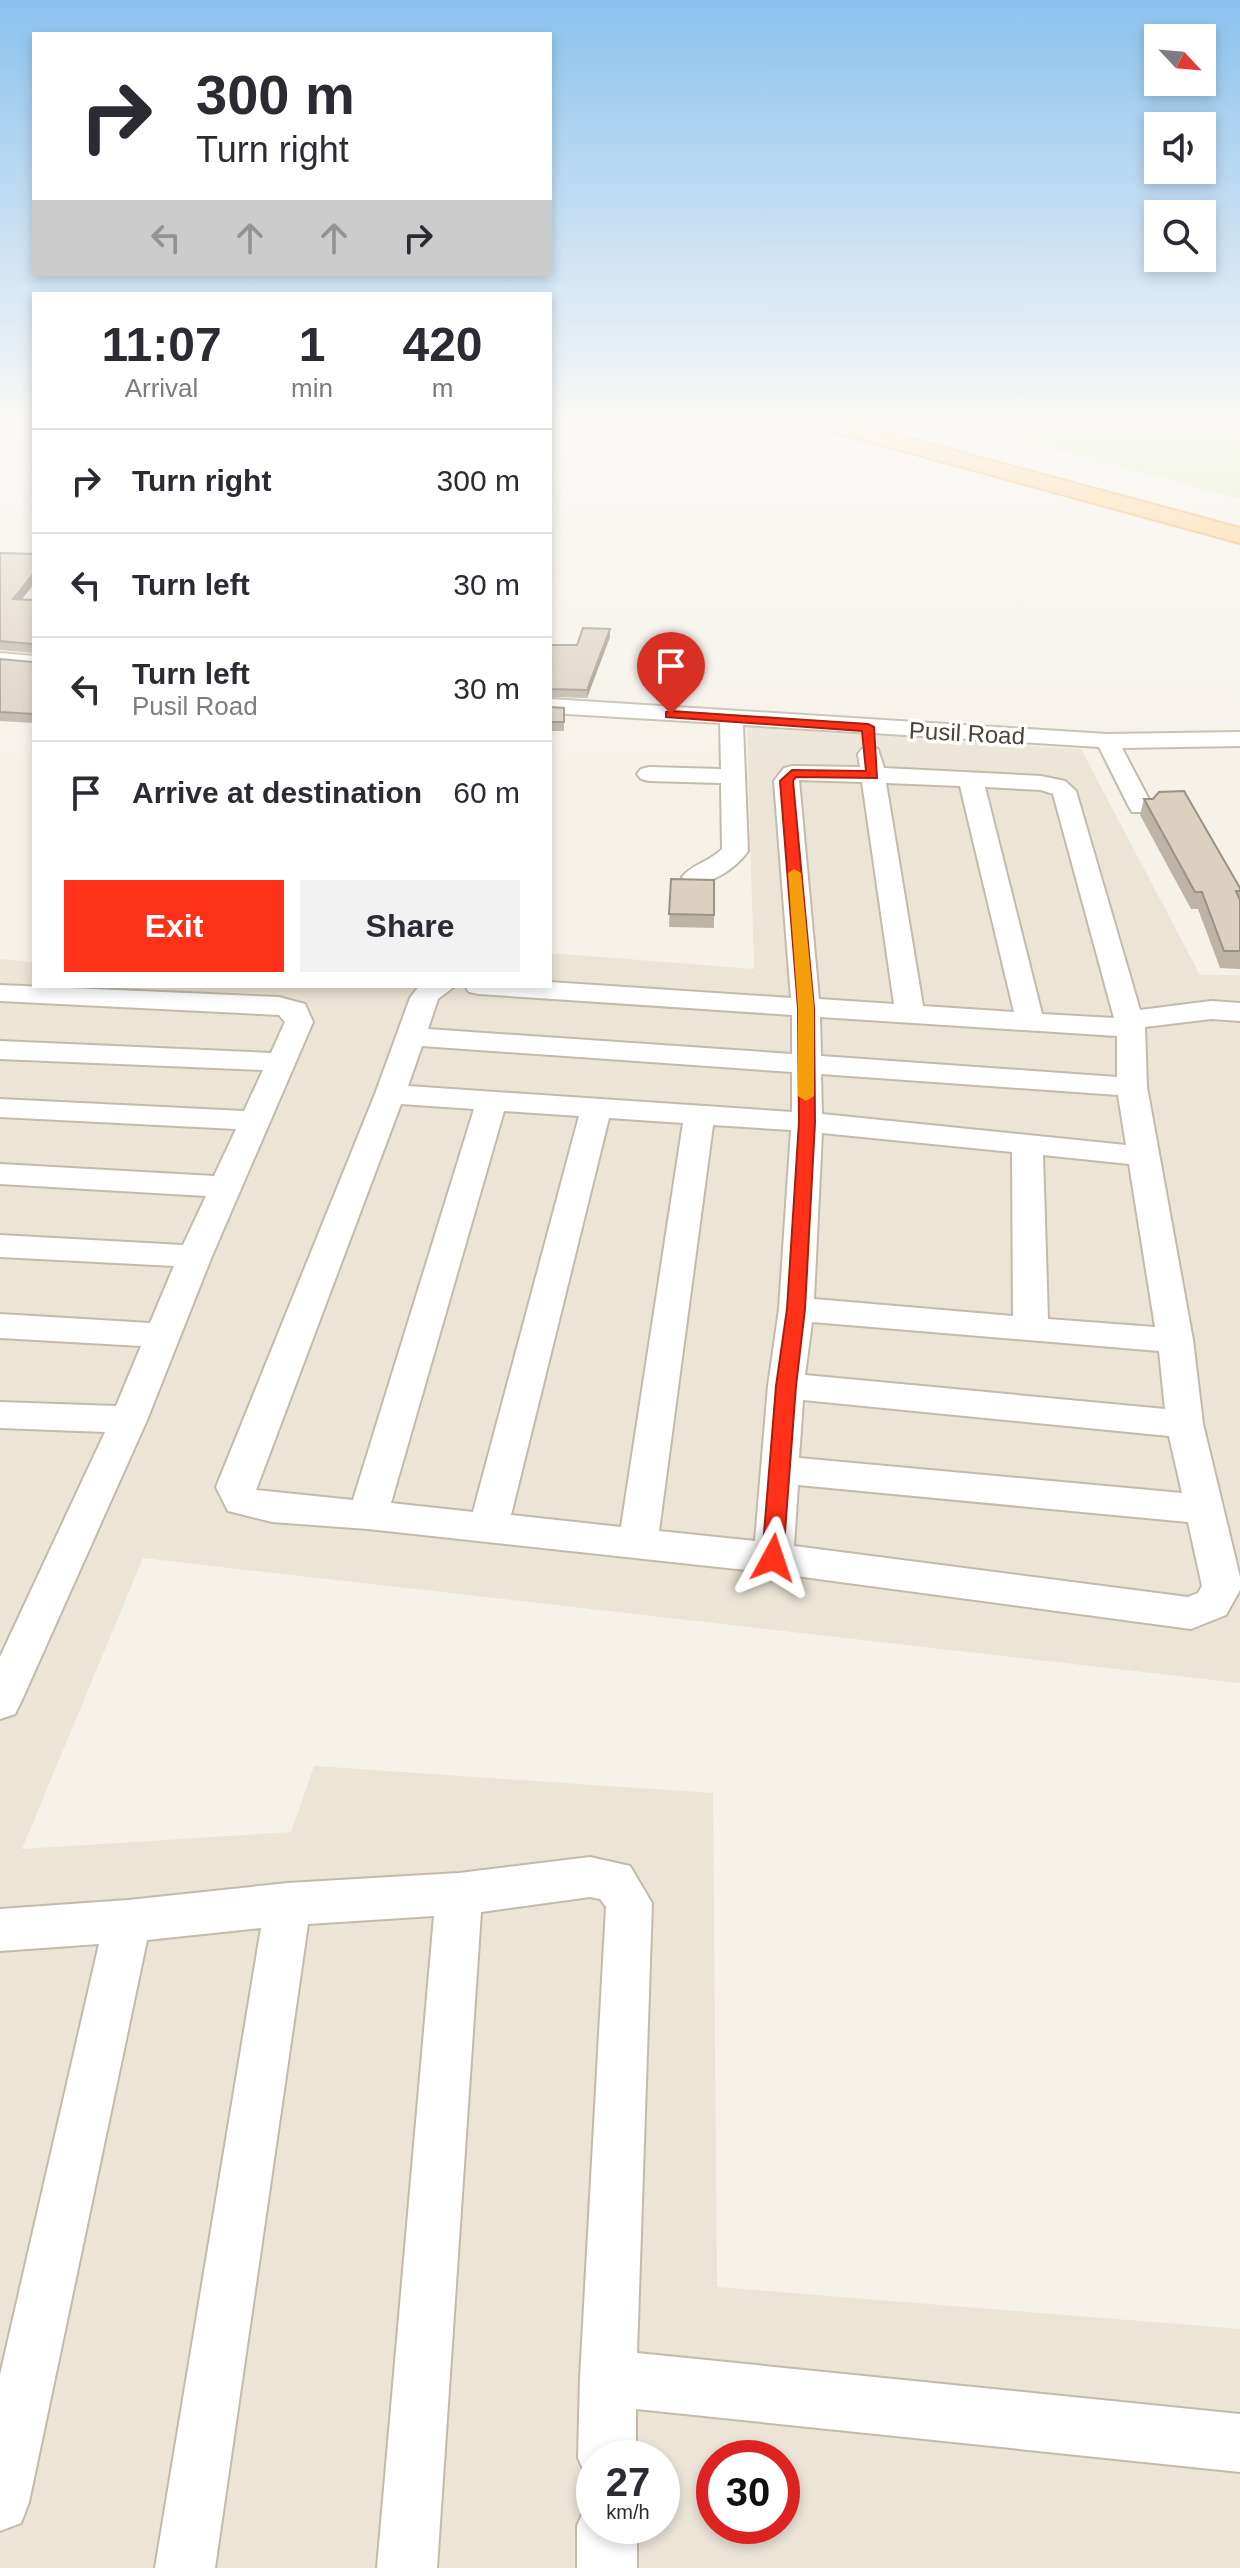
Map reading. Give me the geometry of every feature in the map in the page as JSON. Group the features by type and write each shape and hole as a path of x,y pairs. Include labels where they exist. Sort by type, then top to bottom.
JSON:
{"street":[{"path":"0,659 32,662"},
{"name":"Pusil Road","path":"552,706 1107,741 1240,739"},
{"path":"695,877 723,863 735,851 731,718"},
{"path":"868,727 872,775 910,1014"},
{"path":"1107,741 1141,807"},
{"path":"436,988 424,998 390,1094 235,1487 242,1501 272,1508 368,1515 773,1558 1191,1613 1212,1604 1222,1586 1185,1424 1175,1340 1132,1087 1130,1024 1064,791 1057,786 1041,783 809,772 792,773 786,781 806,1008 807,1122 796,1309 786,1386 773,1558"},
{"path":"649,774 734,776"},
{"path":"971,781 1030,1021"},
{"path":"509,988 1030,1021 1130,1024 1211,1010 1240,1012"},
{"path":"0,993 279,1006 295,1010 299,1022 195,1256 129,1420 0,1702"},
{"path":"410,1036 1132,1087"},
{"path":"0,1050 283,1062"},
{"path":"390,1094 807,1122 1145,1156"},
{"path":"368,1515 492,1101"},
{"path":"0,1108 254,1121"},
{"path":"488,1528 596,1108"},
{"path":"638,1545 699,1115"},
{"path":"1027,1144 1031,1329"},
{"path":"0,1174 227,1187"},
{"path":"0,1246 195,1256"},
{"path":"796,1309 1175,1340"},
{"path":"0,1326 163,1336"},
{"path":"786,1386 1185,1424"},
{"path":"0,1415 129,1420"},
{"path":"780,1470 1203,1509"},
{"path":"0,1930 128,1921 288,1904 459,1894 590,1877 614,1880 629,1903 607,2440"},
{"path":"407,2568 459,1894"},
{"path":"185,2568 288,1904"},
{"path":"0,2502 128,1921"},
{"path":"608,2378 1240,2443"},
{"path":"607,2544 607,2568"}],"shaded area":[{"path":"747,727 1081,749 1200,975 1240,975 1240,1683 143,1558 22,1849 291,1832 314,1766 713,1793 717,2287 1240,2329 1240,2568 0,2568 0,959 32,962 32,988 552,988 552,953 754,969"}],"building":[{"path":"0,553 32,554 32,575 13,599 32,600 32,644 0,641"},
{"path":"583,628 610,629 587,690 552,689 552,645 577,645"},
{"path":"0,659 32,662 32,714 0,712"},
{"path":"552,707 564,708 564,722 552,722"},
{"path":"1184,791 1240,888 1236,891 1240,900 1240,951 1224,951 1202,892 1195,892 1144,799 1153,799 1159,792"},
{"path":"671,879 714,880 714,915 669,914"}],"slow traffic":[{"path":"794,873 806,1008 806,1096"}],"route":[{"path":"671,714 868,727 872,775 792,773 786,781 806,1008 807,1122 796,1309 786,1386 773,1558"}]}
